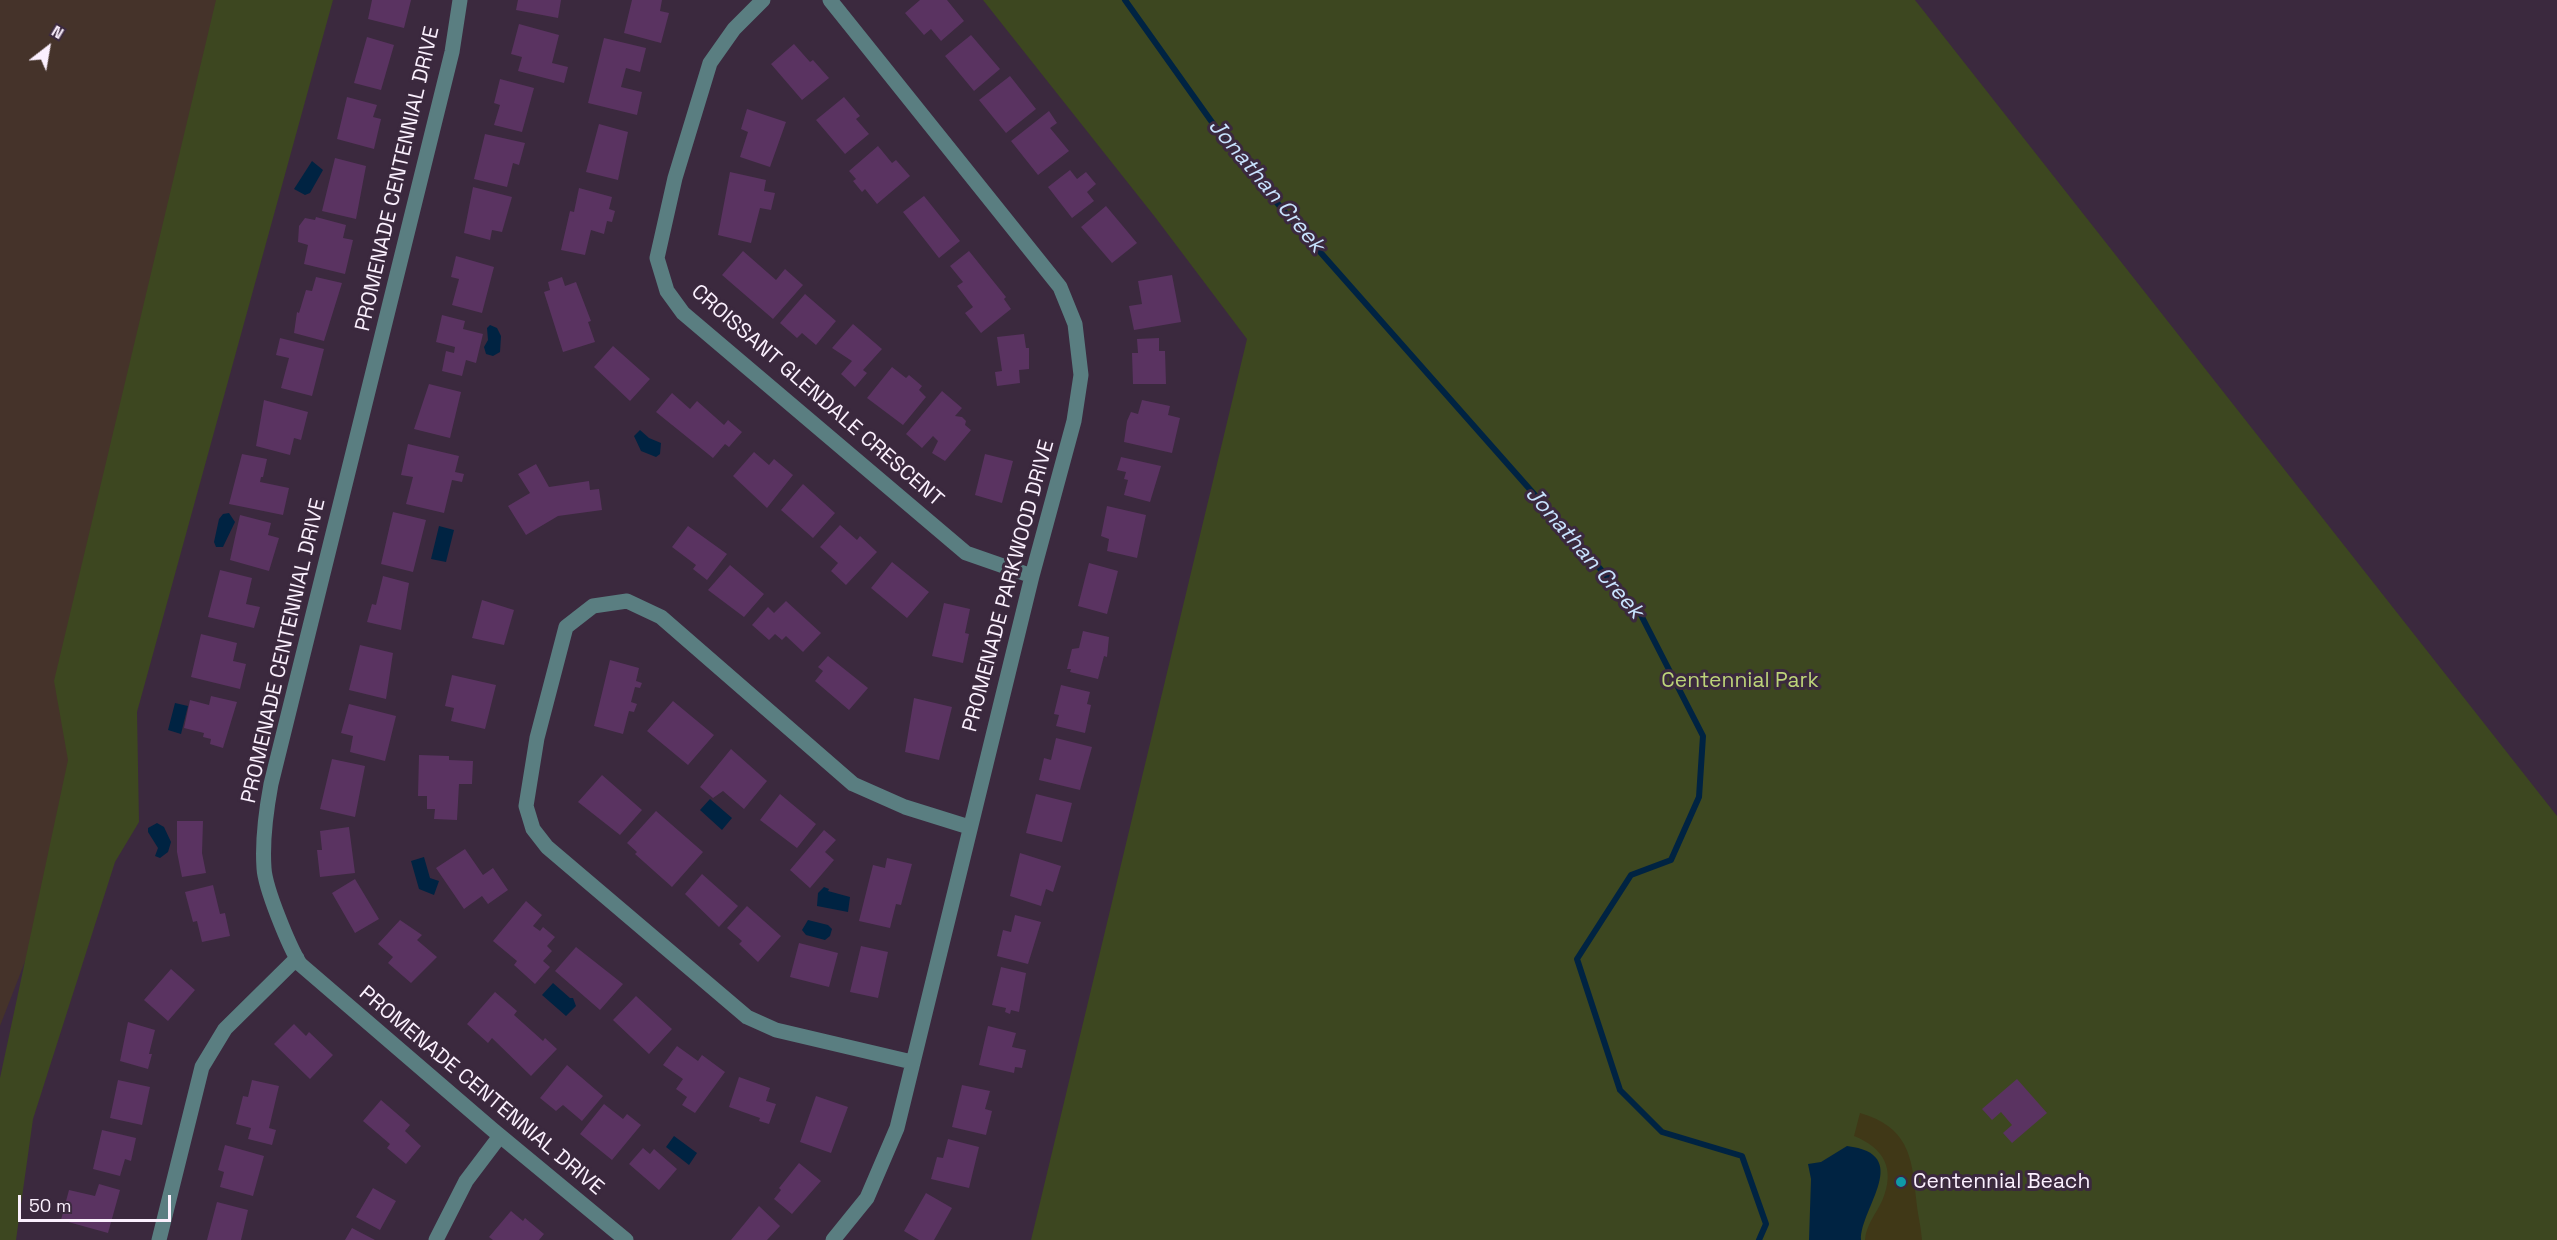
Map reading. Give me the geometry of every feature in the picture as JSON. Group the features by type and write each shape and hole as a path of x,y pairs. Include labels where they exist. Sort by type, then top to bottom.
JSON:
{"street":[{"name":"PROMENADE CENTENNIAL DRIVE","path":"460,0 452,52 266,808 264,870 288,943 297,958 500,1136 626,1240"},
{"name":"CROISSANT GLENDALE CRESCENT","path":"763,0 734,29 710,63 702,85 675,178 657,258 667,291 683,313 966,553 1032,576"},
{"name":"PROMENADE PARKWOOD DRIVE","path":"830,0 1060,287 1075,324 1081,375 1074,421 1032,576 969,827 897,1128 867,1198 833,1240"},
{"path":"912,1062 776,1030 747,1017 547,847 533,829 526,806 537,738 566,627 592,606 627,601 661,617 853,784 905,807 969,827"},
{"path":"159,1240 202,1067 225,1029 297,958"},
{"path":"436,1240 466,1181 500,1136"}],"shaded area":[{"path":"0,0 262,0 88,799 0,1026"}],"green space":[{"path":"216,0 333,0 137,712 139,822 115,862 33,1119 16,1240 0,1240 0,1078 68,760 54,681"},
{"name":"Centennial Park","path":"983,0 1915,0 2557,816 2557,1240 1031,1240 1247,339 1155,217"}],"sand":[{"name":"Centennial Beach","path":"1860,1113 1888,1126 1904,1144 1912,1168 1922,1240 1865,1240 1869,1224 1882,1201 1888,1179 1885,1161 1880,1153 1854,1136"}],"water":[{"path":"312,161 323,170 310,193 305,195 294,189"},
{"path":"490,325 497,328 501,336 500,352 493,356 486,354 484,347 488,340 487,328"},
{"path":"640,430 649,438 661,443 660,454 656,457 641,451 634,436"},
{"path":"229,513 235,522 223,547 216,547 214,542 219,519 223,514"},
{"path":"439,526 454,530 446,562 431,559"},
{"path":"175,703 188,706 181,734 168,730"},
{"path":"710,799 732,818 722,830 700,810"},
{"path":"157,823 164,827 171,842 168,852 160,858 155,856 158,848 148,832 148,828"},
{"path":"424,857 430,878 439,881 434,895 419,889 411,861"},
{"path":"824,887 829,889 828,891 850,897 848,912 817,906 818,893"},
{"path":"808,920 828,925 832,929 830,936 825,940 806,935 802,930"},
{"path":"553,983 573,998 576,1006 566,1016 542,995"},
{"path":"674,1136 697,1153 689,1165 666,1147"},
{"path":"1847,1146 1867,1151 1877,1160 1881,1171 1861,1240 1809,1240 1811,1179 1808,1164 1821,1162"}],"building":[{"path":"372,0 411,0 404,28 368,19"},
{"path":"518,0 561,0 558,18 516,10"},
{"path":"632,0 662,0 660,11 669,13 661,43 624,33"},
{"path":"920,0 947,0 964,21 941,41 931,29 924,35 905,13"},
{"path":"519,24 559,35 552,63 568,67 564,83 518,71 522,57 511,54"},
{"path":"971,35 1000,69 974,91 945,56"},
{"path":"367,37 394,45 381,90 354,83"},
{"path":"604,38 646,48 640,72 626,68 621,87 642,92 637,115 588,103"},
{"path":"794,44 829,78 802,100 771,64"},
{"path":"1010,76 1036,109 1006,133 979,100"},
{"path":"500,79 534,88 522,132 494,125 500,105 494,103"},
{"path":"347,97 377,105 373,117 381,119 374,149 337,139"},
{"path":"844,97 860,116 856,119 869,134 845,154 816,120"},
{"path":"747,109 786,122 770,167 740,157 748,132 741,129"},
{"path":"1049,111 1057,123 1050,128 1069,151 1038,175 1011,141"},
{"path":"599,124 628,132 618,180 586,172"},
{"path":"485,134 525,143 519,165 513,163 507,187 474,179"},
{"path":"878,146 892,163 896,160 910,176 877,204 865,189 862,192 853,181 856,179 849,171"},
{"path":"335,158 366,166 356,219 322,211"},
{"path":"1070,170 1077,179 1086,172 1096,184 1087,192 1094,201 1072,218 1048,187"},
{"path":"730,172 766,180 764,191 775,193 771,210 760,208 751,243 718,235"},
{"path":"473,187 512,197 502,232 492,230 490,240 464,233"},
{"path":"579,188 612,197 609,209 615,211 612,222 607,221 604,234 591,230 585,255 561,250 570,211 574,212"},
{"path":"924,196 960,241 939,258 903,212"},
{"path":"1106,206 1137,243 1112,263 1081,227"},
{"path":"316,217 346,225 343,238 353,240 345,274 304,264 308,245 298,242 299,226 305,218 315,220"},
{"path":"743,251 776,280 785,269 803,285 773,319 722,275"},
{"path":"969,251 1006,297 1004,299 1011,309 981,333 965,313 973,307 957,286 963,282 950,266"},
{"path":"456,256 494,267 482,313 452,305 459,279 451,277"},
{"path":"1172,275 1181,322 1134,330 1129,306 1142,304 1138,281"},
{"path":"316,277 342,283 324,341 294,333 297,312 299,313 306,290 312,291"},
{"path":"562,277 565,286 576,282 591,321 588,322 595,342 563,352 544,292 550,290 548,282"},
{"path":"805,294 836,321 816,345 802,333 797,338 780,323"},
{"path":"442,315 465,321 463,329 483,334 476,363 466,360 462,376 442,371 446,351 454,353 455,347 436,342"},
{"path":"853,324 882,349 863,370 867,373 855,387 841,374 852,361 832,348"},
{"path":"1024,334 1026,348 1029,348 1029,369 1019,370 1020,383 997,386 995,372 1002,371 997,337"},
{"path":"280,338 324,349 312,396 281,388 289,358 276,355"},
{"path":"1159,338 1159,351 1165,351 1166,384 1133,384 1132,353 1138,353 1137,339"},
{"path":"613,346 650,379 630,401 594,367"},
{"path":"892,367 906,378 909,375 922,386 919,390 926,397 903,425 867,398"},
{"path":"429,384 461,392 450,438 414,429"},
{"path":"942,391 962,408 955,416 962,417 966,421 965,425 971,430 945,461 932,453 938,441 933,436 922,448 906,434"},
{"path":"672,393 690,409 697,401 724,425 728,420 742,432 729,447 725,444 713,458 656,412"},
{"path":"264,400 308,412 301,440 294,438 290,455 256,446"},
{"path":"1142,400 1170,406 1168,415 1180,418 1172,453 1124,442 1127,421 1131,412 1138,414"},
{"path":"408,444 459,456 455,472 464,474 462,482 452,480 444,513 406,504 413,477 401,475"},
{"path":"754,452 769,465 774,459 793,475 767,508 733,476"},
{"path":"242,454 267,459 260,482 289,488 283,515 229,504"},
{"path":"985,454 1013,461 1002,503 975,495"},
{"path":"1121,457 1161,466 1150,502 1124,495 1128,480 1124,479 1126,472 1117,470"},
{"path":"536,464 549,487 589,481 590,490 599,489 602,510 558,516 526,535 508,506 530,493 518,474"},
{"path":"803,484 835,513 813,538 781,510"},
{"path":"1107,506 1146,515 1137,558 1107,551 1109,539 1101,536"},
{"path":"393,512 426,520 413,572 381,564"},
{"path":"240,515 271,523 268,535 279,538 269,571 230,560"},
{"path":"840,525 857,540 860,536 877,552 846,585 831,571 838,563 820,547"},
{"path":"688,526 727,554 707,580 693,569 696,565 672,547"},
{"path":"892,562 929,592 907,618 871,588"},
{"path":"1089,563 1118,571 1107,614 1078,606"},
{"path":"730,565 764,594 744,617 708,590"},
{"path":"220,570 252,578 246,604 260,607 254,628 208,617"},
{"path":"383,576 409,583 401,630 367,622 372,604 376,605"},
{"path":"482,600 514,610 504,645 472,638"},
{"path":"786,601 821,633 803,652 786,636 782,640 775,634 769,640 752,625 768,607 774,613"},
{"path":"944,603 970,609 965,633 969,634 963,663 932,656"},
{"path":"1083,631 1109,637 1107,657 1104,656 1098,679 1070,672 1071,669 1067,669 1072,649 1079,648"},
{"path":"201,634 237,643 233,661 246,664 240,689 191,677"},
{"path":"360,645 393,653 386,699 349,690"},
{"path":"828,656 868,688 849,710 815,681 823,671 818,667"},
{"path":"610,660 639,668 636,681 642,683 640,688 635,687 631,702 637,704 634,712 629,711 623,734 594,726"},
{"path":"452,675 496,685 485,729 451,721 454,708 445,706"},
{"path":"1061,685 1090,692 1087,704 1091,705 1085,733 1056,726 1059,715 1054,714"},
{"path":"211,696 237,702 223,748 210,744 211,739 203,737 204,733 184,728 190,700 209,705"},
{"path":"914,698 952,707 939,760 905,752"},
{"path":"673,701 714,735 688,765 647,731"},
{"path":"349,704 396,716 385,761 350,752 353,736 341,733"},
{"path":"1056,738 1092,747 1080,790 1039,780 1044,758 1051,760"},
{"path":"731,749 767,781 744,809 723,791 713,798 700,787"},
{"path":"419,755 449,756 449,760 473,761 472,784 459,784 457,820 434,819 435,809 427,809 427,796 418,796"},
{"path":"332,759 365,766 355,817 320,809"},
{"path":"602,775 642,810 620,835 578,802"},
{"path":"780,794 816,824 797,848 760,820"},
{"path":"1036,794 1072,803 1062,842 1026,833"},
{"path":"656,811 703,852 672,887 635,854 637,852 627,843"},
{"path":"177,821 203,821 202,853 206,873 182,877 177,852"},
{"path":"349,827 355,873 320,877 317,850 322,850 320,831"},
{"path":"824,830 836,840 825,852 834,860 810,888 790,870"},
{"path":"465,849 483,875 493,868 508,890 488,904 482,896 464,909 436,868"},
{"path":"1020,853 1061,866 1053,892 1046,889 1041,906 1010,896"},
{"path":"887,858 912,864 901,905 896,904 890,928 859,921 873,865 885,868"},
{"path":"702,874 738,906 719,927 685,894"},
{"path":"355,879 379,919 355,933 332,893"},
{"path":"213,885 220,914 225,913 230,936 202,942 197,921 193,922 185,892"},
{"path":"526,901 542,915 533,926 540,931 543,927 555,937 547,946 552,951 543,961 550,967 535,984 514,965 517,961 493,941"},
{"path":"747,906 781,936 758,962 739,944 742,941 727,928"},
{"path":"1015,915 1041,922 1028,964 997,956 1003,930 1011,932"},
{"path":"400,920 422,935 417,940 437,957 411,983 388,963 393,957 378,944"},
{"path":"799,943 838,953 829,987 790,977"},
{"path":"861,946 888,952 878,998 850,992"},
{"path":"576,947 623,984 600,1010 555,971"},
{"path":"1001,967 1026,973 1019,1012 1011,1010 1010,1014 1005,1012 1006,1008 992,1005"},
{"path":"171,969 195,990 168,1021 144,1000"},
{"path":"495,992 517,1011 514,1015 543,1041 545,1038 557,1049 531,1076 492,1038 488,1043 467,1024"},
{"path":"636,996 672,1029 649,1054 613,1020"},
{"path":"128,1022 155,1030 148,1069 120,1061"},
{"path":"294,1024 306,1036 309,1032 333,1055 310,1079 274,1044"},
{"path":"988,1026 1016,1033 1012,1047 1026,1050 1022,1068 1015,1067 1014,1073 979,1065"},
{"path":"677,1046 698,1061 702,1055 725,1072 695,1113 682,1105 687,1097 676,1089 683,1079 663,1065"},
{"path":"567,1065 603,1096 582,1121 563,1105 556,1111 540,1098"},
{"path":"739,1077 770,1088 766,1101 776,1104 769,1124 759,1121 760,1118 729,1107"},
{"path":"2017,1079 2047,1113 2012,1143 2003,1133 2012,1125 2001,1112 1992,1120 1982,1109"},
{"path":"118,1080 150,1087 142,1125 110,1118"},
{"path":"252,1080 279,1086 269,1128 276,1130 272,1145 248,1139 251,1128 236,1124 243,1096 248,1097"},
{"path":"962,1085 990,1091 985,1109 992,1111 986,1135 952,1127"},
{"path":"816,1096 848,1107 831,1153 800,1142"},
{"path":"381,1100 410,1125 405,1131 421,1146 406,1164 387,1148 390,1144 363,1121"},
{"path":"604,1104 623,1119 627,1114 641,1125 612,1160 580,1134"},
{"path":"102,1130 136,1138 131,1161 125,1159 120,1176 93,1169"},
{"path":"948,1139 979,1147 969,1188 931,1179 937,1157 943,1158"},
{"path":"225,1145 264,1156 253,1196 220,1187 224,1172 218,1170"},
{"path":"643,1148 650,1154 654,1149 677,1169 659,1190 629,1164"},
{"path":"799,1163 821,1181 792,1214 774,1199 781,1190 779,1188"},
{"path":"99,1184 120,1190 108,1233 61,1220 69,1190 95,1196"},
{"path":"373,1188 396,1201 380,1230 356,1217"},
{"path":"926,1193 952,1208 934,1240 919,1240 904,1231"},
{"path":"217,1202 248,1210 241,1240 207,1240"},
{"path":"759,1206 780,1226 767,1240 731,1240"},
{"path":"511,1211 523,1221 525,1218 544,1234 539,1240 493,1240 489,1237"},
{"path":"352,1228 375,1240 345,1240"}],"waterway":[{"name":"Jonathan Creek","path":"1125,0 1224,139 1283,210 1641,615 1703,736 1699,797 1671,860 1631,875 1577,959 1620,1090 1662,1132 1742,1156 1766,1224 1759,1240"}],"place":[{"name":"Centennial Beach","path":"1901,1182"}]}
